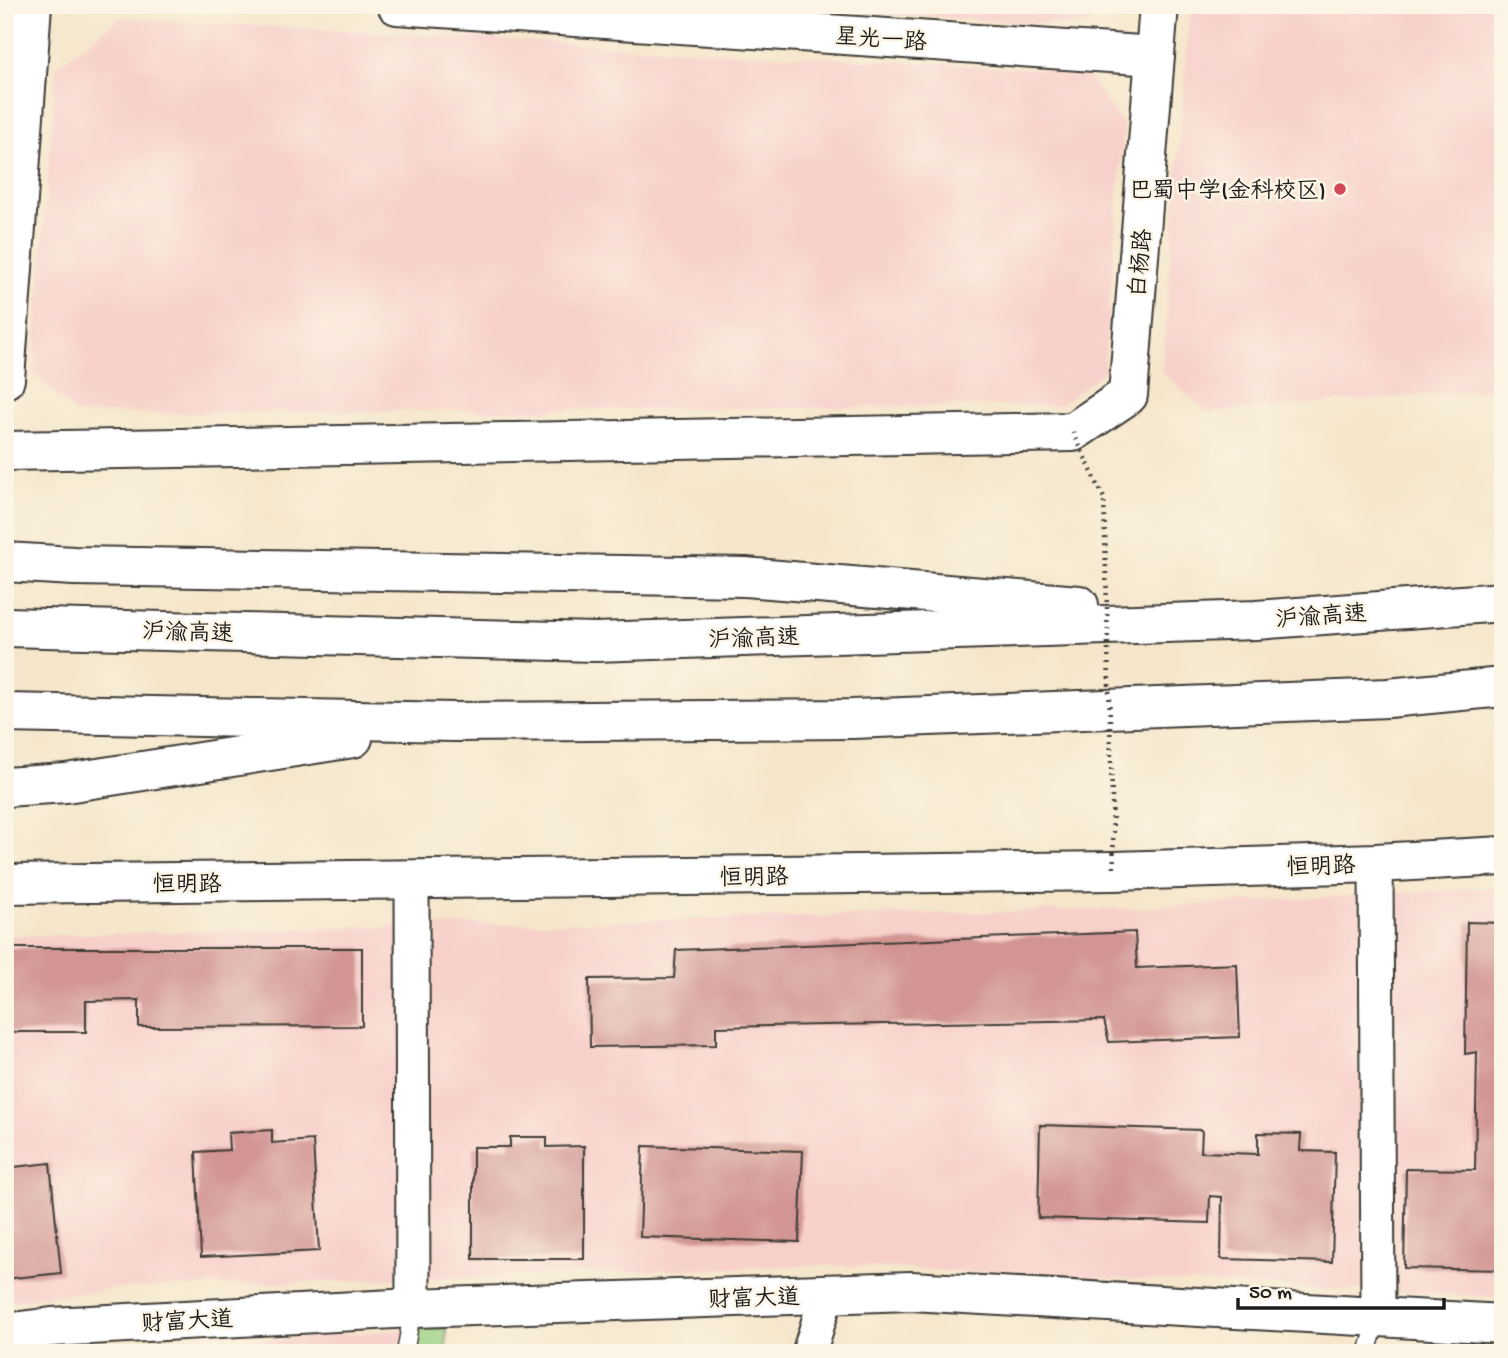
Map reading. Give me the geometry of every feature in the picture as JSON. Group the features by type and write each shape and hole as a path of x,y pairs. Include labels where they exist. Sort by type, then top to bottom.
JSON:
{"main road":[{"path":"6,370 32,5"},
{"name":"星光一路","path":"397,5 626,13 1155,56"},
{"name":"白杨路","path":"1073,432 1128,395 1160,5"},
{"path":"5,451 1073,432"},
{"path":"5,562 74,566 745,577 1256,620"},
{"name":"沪渝高速","path":"5,627 595,642 1256,620 1503,602"},
{"path":"5,713 454,722 852,719 1388,698 1503,687"},
{"path":"5,787 66,783 454,722"},
{"name":"恒明路","path":"5,884 1114,871 1376,863 1503,856"},
{"name":"财富大道","path":"5,1333 66,1326 413,1308 911,1291 1372,1335 1503,1324"}],"street":[{"path":"1372,1335 1376,863"},
{"path":"412,881 413,1308"},
{"path":"808,1353 827,1294"}],"lane":[{"path":"405,1353 413,1308"}],"path":[{"path":"1073,432 1104,498 1114,871"}],"shaded area":[{"path":"723,5 1107,5 1086,26"},
{"name":"巴蜀中学(金科校区)","path":"1190,5 1503,5 1503,389 1207,412 1162,372"},
{"path":"120,18 1084,72 1124,126 1104,371 1061,405 77,414 33,374 56,67"},
{"path":"1503,887 1503,1297 822,1265 126,1288 5,1301 5,936 1120,909"},
{"path":"418,1329 413,1353 76,1353"}],"green space":[{"path":"446,1328 446,1353 413,1353 418,1329"}],"building":[{"path":"1467,922 1503,923 1503,1270 1404,1268 1406,1169 1475,1170 1477,1052 1465,1054"},
{"path":"1135,932 1137,968 1237,964 1240,1037 1109,1042 1104,1020 716,1027 716,1045 590,1047 589,979 674,978 676,950"},
{"path":"5,948 362,948 362,1026 139,1027 139,1000 86,1001 86,1032 5,1032"},
{"path":"1040,1125 1202,1130 1201,1152 1258,1154 1258,1133 1301,1134 1300,1151 1335,1152 1332,1262 1221,1259 1222,1197 1210,1196 1209,1223 1038,1218"},
{"path":"272,1130 272,1143 313,1140 319,1251 201,1257 196,1152 229,1150 228,1133"},
{"path":"510,1137 547,1137 547,1147 584,1146 584,1259 473,1259 473,1147 510,1147"},
{"path":"643,1146 803,1151 799,1242 640,1237"},
{"path":"50,1163 61,1273 5,1279 5,1168"}],"place":[{"name":"巴蜀中学(金科校区)","path":"1340,189"}]}
